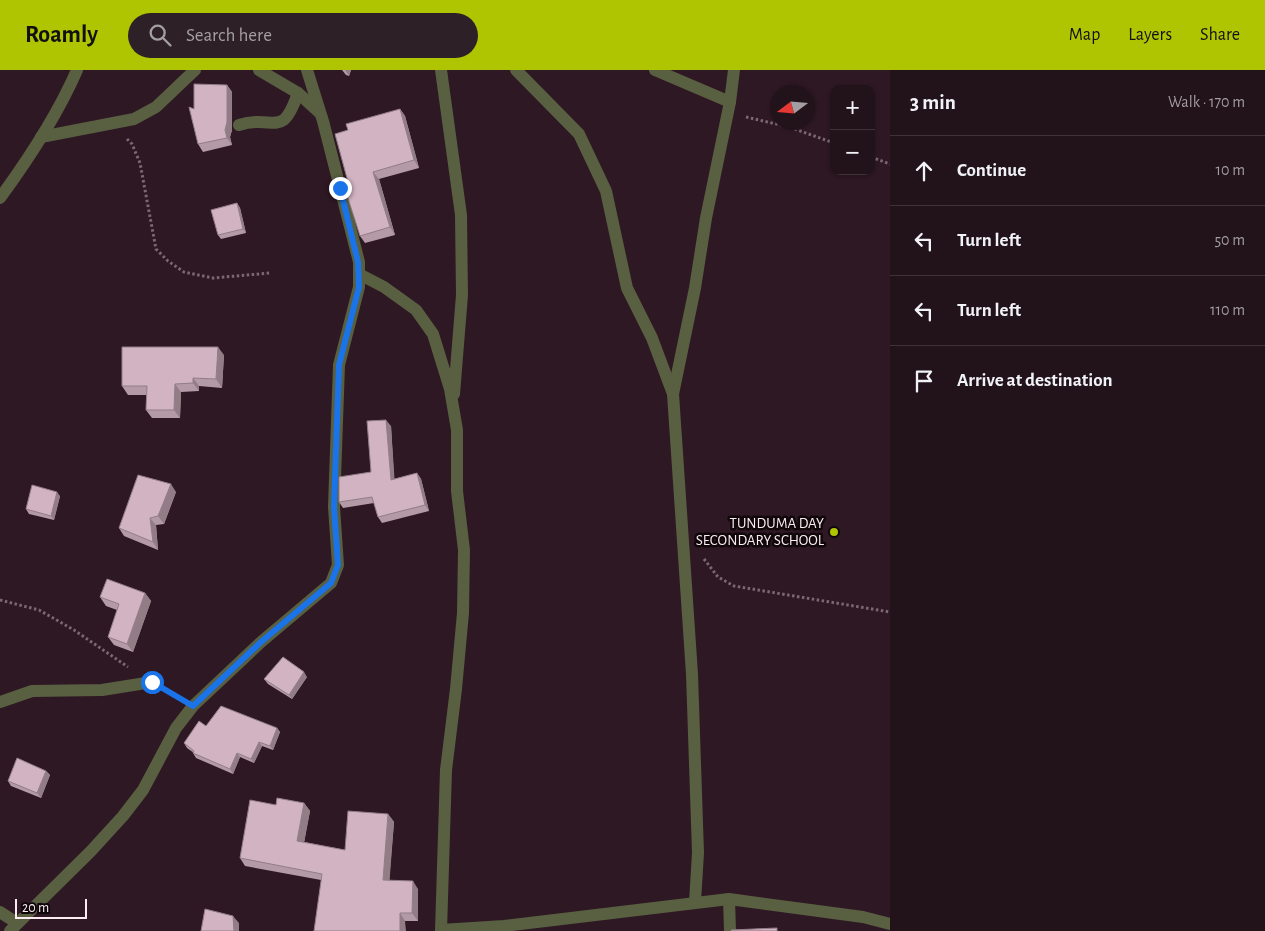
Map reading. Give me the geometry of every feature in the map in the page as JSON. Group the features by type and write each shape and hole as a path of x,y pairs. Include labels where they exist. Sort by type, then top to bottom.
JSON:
{"street":[{"path":"0,198 63,101 77,70"},
{"path":"41,137 113,125 134,119 156,107 194,70"},
{"path":"259,70 298,93 321,115"},
{"path":"0,912 13,927 91,851 124,816 143,790 176,728 193,706 261,642 331,583 338,565 334,507 339,365 354,315 359,287 359,274 358,262 321,115 307,70"},
{"path":"441,70 460,215 462,295 453,406"},
{"path":"516,70 578,134 606,191 627,288 652,338 673,394"},
{"path":"655,70 729,106"},
{"path":"695,902 698,853 692,674 673,394 729,106 734,70"},
{"path":"239,125 257,121 276,125 281,123 294,105 298,93"},
{"path":"359,274 384,287 416,310 433,334 450,389 457,430 457,491 464,559 456,689 446,770 441,930 504,926 729,899 863,917 890,924"},
{"path":"0,702 32,691 102,690 152,682"},
{"path":"729,899 730,931"}],"path":[{"path":"729,106 830,142"},
{"path":"113,125 132,144 140,163 156,248 168,261 184,272 213,278 270,272"},
{"path":"875,159 890,164"},
{"path":"700,550 718,577 734,586 890,612"},
{"path":"0,600 39,610 74,630 152,682"}],"building":[{"path":"194,84 227,85 227,122 225,130 227,138 198,144 189,107 194,109"},
{"path":"400,109 414,160 373,172 390,227 360,236 347,195 351,193 335,134 348,130 346,124"},
{"path":"237,203 243,229 218,235 211,210"},
{"path":"122,347 218,347 216,379 193,378 193,383 175,384 174,410 146,410 147,386 122,386"},
{"path":"386,420 391,480 417,473 425,505 378,517 372,497 339,502 339,477 371,472 367,421"},
{"path":"138,475 171,484 158,516 150,518 153,542 119,528"},
{"path":"32,485 57,492 51,516 26,509"},
{"path":"107,579 145,593 127,644 108,637 119,604 100,597"},
{"path":"283,657 304,672 289,695 264,679"},
{"path":"221,706 277,728 270,746 259,742 251,759 237,753 230,769 193,753 194,751 184,743 199,721 206,726"},
{"path":"17,758 46,771 37,793 8,781"},
{"path":"277,798 304,803 297,841 345,850 348,811 388,814 383,880 413,881 412,913 400,913 400,931 314,931 322,874 240,858 250,800 276,805"},
{"path":"205,909 233,916 234,931 201,931"},
{"path":"777,928 777,931 731,931 731,930"}],"place":[{"name":"TUNDUMA DAY SECONDARY SCHOOL","path":"834,532"}],"route":[{"path":"152,682 193,706 236,664 331,583 338,565 334,507 339,365 354,315 359,287 358,262 340,188"}]}
